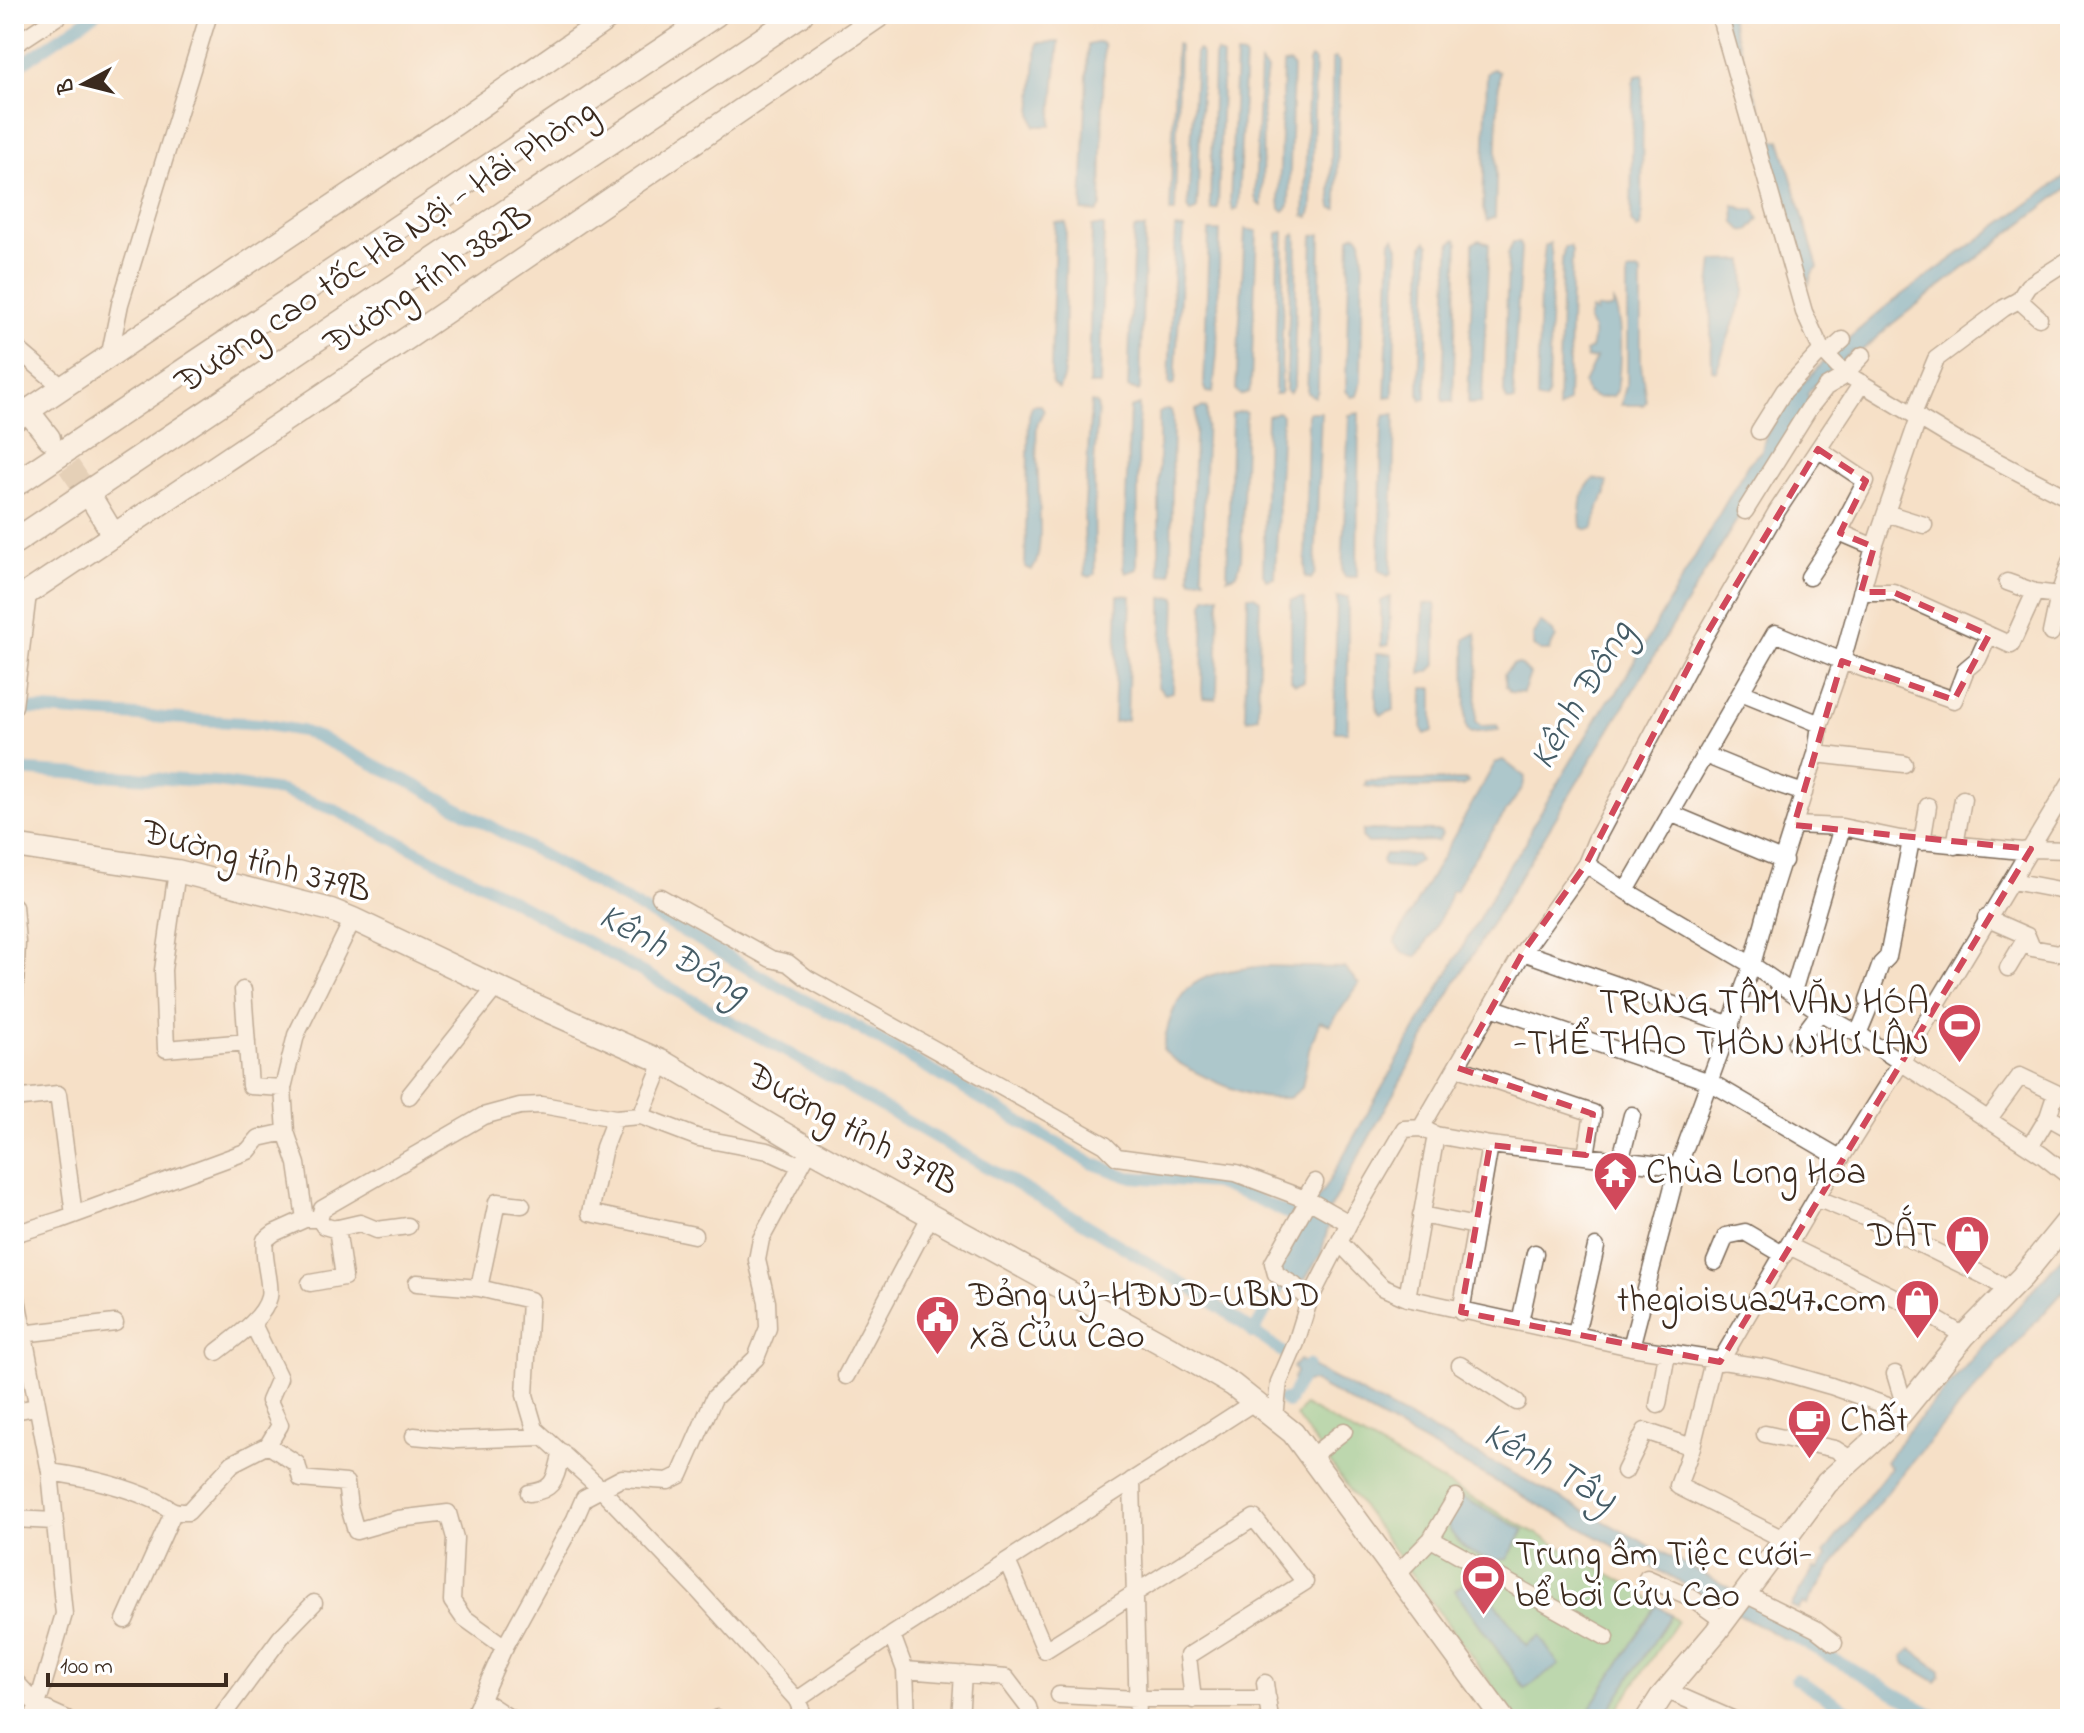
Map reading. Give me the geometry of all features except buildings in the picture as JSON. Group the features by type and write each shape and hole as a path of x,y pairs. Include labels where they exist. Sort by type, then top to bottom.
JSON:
{"highway":[{"path":"14,471 696,14"},
{"name":"Đường cao tốc Hà Nội - Hải Phòng","path":"14,485 716,14"},
{"name":"Đường cao tốc Hà Nội - Hải Phòng","path":"14,542 801,14"},
{"path":"488,223 674,111 820,14"}],"main road":[{"path":"49,438 21,415 614,14"},
{"name":"Đường tỉnh 382B","path":"21,598 882,14"},
{"path":"93,501 113,534"},
{"name":"Đường tỉnh 379B","path":"14,846 177,871 331,910 353,919 663,1062 805,1157 931,1215 1172,1349 1233,1385 1293,1433 1503,1719"},
{"path":"1647,1719 1721,1617 1745,1591 1827,1483 1894,1422 1964,1336 2009,1291 2070,1218"}],"street":[{"path":"14,45 61,14"},
{"path":"110,353 120,304 209,14"},
{"path":"1719,14 1804,312 1824,352 1850,376 1954,439 2070,499"},
{"path":"1631,1347 1678,1167 1752,965 1816,754 1820,724 1936,359 2019,300 2028,286 2070,259"},
{"path":"2019,300 2039,318"},
{"path":"1759,431 1784,391 1824,352 1843,340"},
{"path":"14,346 62,387"},
{"path":"1407,1298 1421,1215 1428,1132 1458,1068 1523,952 1586,864 1701,643 1777,511 1818,449 1850,376 1863,355"},
{"path":"1745,511 1810,407 1826,387 1850,376"},
{"path":"1809,577 1839,532 1866,481 1818,449"},
{"path":"1886,513 1924,525"},
{"path":"1839,532 1874,547"},
{"path":"2051,633 2070,562"},
{"path":"2007,582 2035,592 2059,595"},
{"path":"1861,592 1893,592 2011,645 2035,592"},
{"path":"15,696 21,598"},
{"path":"1626,891 1775,633 1842,661 1954,700 1966,669 1978,659 1989,635"},
{"path":"1741,692 1820,724"},
{"path":"1816,754 1904,764"},
{"path":"1705,755 1804,793"},
{"path":"1783,1539 1678,1486 1717,1361 2070,783"},
{"path":"1955,846 1963,799"},
{"path":"1858,1034 1881,964 1888,957 1911,841 1928,806"},
{"path":"1670,813 1784,861"},
{"path":"1794,825 1842,827 1955,846 2022,851 2070,850"},
{"path":"1793,992 1842,827"},
{"path":"1586,864 1752,965 2030,1147 2070,1177"},
{"path":"177,871 163,970 166,1049 247,1042"},
{"path":"2012,881 2070,892"},
{"path":"660,897 771,959 788,963 807,978 1105,1145 1117,1157 1236,1173 1307,1200 1349,1223"},
{"path":"14,906 14,1012"},
{"path":"1986,918 2027,932"},
{"path":"353,919 296,1035 283,1088 286,1132 312,1219 324,1226 337,1228 360,1223 377,1230 408,1226"},
{"path":"2027,932 2032,948 2070,955"},
{"path":"2008,968 2027,932"},
{"path":"1523,952 1731,1025"},
{"path":"409,1096 496,987"},
{"path":"243,990 250,1086 283,1088"},
{"path":"1491,1007 1710,1082 1840,1158"},
{"path":"1934,1008 1952,1019"},
{"path":"1796,1044 1820,1012"},
{"path":"641,1116 663,1062"},
{"path":"1458,1068 1593,1113 1586,1155"},
{"path":"1988,1120 2020,1076 2056,1093 2048,1117 2030,1147"},
{"path":"14,1099 58,1094 74,1215"},
{"path":"217,1352 253,1324 269,1298 263,1253 265,1240 274,1233 312,1219 322,1209 483,1116 530,1105 615,1118 641,1116 699,1138 805,1157 761,1239 757,1260 767,1302 768,1328 756,1358 714,1398 680,1475 668,1481 650,1482 622,1478 584,1498 505,1647 472,1719"},
{"path":"1621,1158 1632,1115"},
{"path":"2048,1117 2066,1127 2070,1123"},
{"path":"615,1118 604,1147 590,1213 694,1235"},
{"path":"1275,1417 1279,1382 1309,1301 1349,1223 1404,1129 1490,1145 1678,1167"},
{"path":"14,1234 248,1151 259,1138 286,1132"},
{"path":"1461,1312 1490,1145"},
{"path":"1309,1301 1294,1285 1276,1274 1273,1263 1315,1182"},
{"path":"1816,1198 1871,1220 1989,1278 2009,1291"},
{"path":"479,1288 497,1202 522,1205"},
{"path":"846,1376 931,1215"},
{"path":"1421,1215 1476,1226"},
{"path":"310,1283 344,1277 337,1228"},
{"path":"1715,1262 1726,1236 1745,1232 1923,1311 1964,1336"},
{"path":"1339,1242 1382,1287 1407,1298 1631,1347 1768,1368 1904,1409"},
{"path":"1576,1334 1596,1247"},
{"path":"1520,1322 1535,1253"},
{"path":"14,1283 50,1472 64,1614 35,1712"},
{"path":"417,1283 479,1288 530,1300 525,1395 535,1429 600,1488 697,1589 797,1700 805,1719"},
{"path":"22,1334 115,1323"},
{"path":"50,1472 81,1476 156,1500 173,1513 188,1512 233,1463 268,1445 280,1425 269,1401 279,1378 253,1324"},
{"path":"1658,1405 1667,1353"},
{"path":"1460,1365 1517,1402"},
{"path":"1895,1374 1904,1409"},
{"path":"797,1700 892,1635 1254,1402"},
{"path":"14,1411 36,1407"},
{"path":"1311,1457 1344,1431"},
{"path":"1625,1471 1645,1431 1692,1447"},
{"path":"1765,1434 1835,1449 1852,1460"},
{"path":"414,1436 456,1440 544,1437"},
{"path":"268,1445 297,1464 301,1479 346,1483 356,1531 398,1519 448,1513 455,1538 452,1601 463,1617 505,1647"},
{"path":"529,1493 549,1487 562,1452"},
{"path":"1132,1480 1138,1719"},
{"path":"1398,1573 1431,1539 1456,1497"},
{"path":"125,1620 173,1513"},
{"path":"1007,1561 1045,1650 1254,1518 1305,1582 1188,1656 1193,1700"},
{"path":"14,1519 54,1521"},
{"path":"1431,1539 1606,1637"},
{"path":"1647,1578 1692,1598 1721,1617"},
{"path":"1745,1591 1816,1629 1834,1643"},
{"path":"220,1719 281,1637 314,1603"},
{"path":"892,1635 905,1670 907,1719"},
{"path":"905,1670 1006,1678 1028,1707 1031,1719"},
{"path":"960,1719 963,1674"},
{"path":"14,1680 35,1712 67,1719"},
{"path":"1059,1695 1193,1700 1267,1691 1270,1719"},
{"path":"1668,1691 1732,1719"},
{"path":"482,1700 511,1719"}],"highlighted area":[{"path":"1818,449 1866,481 1840,533 1874,547 1861,592 1893,592 1989,635 1954,700 1842,661 1794,825 2031,849 1720,1362 1461,1312 1490,1145 1586,1155 1593,1114 1458,1068 1523,952 1586,864 1701,643"}],"green space":[{"path":"1304,1405 1637,1589 1677,1621 1611,1719 1517,1719 1296,1416"}],"water":[{"path":"1722,14 1729,14 1769,137 1780,140 1818,267 1812,273 1809,284"},
{"path":"1059,42 1051,126 1035,126 1032,114 1037,43"},
{"path":"1100,42 1104,45 1101,207 1097,212 1082,211 1088,45"},
{"path":"1176,44 1179,45 1175,212 1170,212"},
{"path":"1196,51 1202,54 1198,196 1197,209 1191,213 1188,207"},
{"path":"1216,52 1223,56 1218,209 1212,210 1210,203"},
{"path":"1236,55 1245,56 1238,209 1233,211 1230,202"},
{"path":"1311,58 1315,61 1312,207 1309,217 1304,216"},
{"path":"1336,58 1339,62 1337,209 1332,208 1331,199 1332,59"},
{"path":"1260,62 1267,70 1263,100 1262,206 1255,197"},
{"path":"1290,63 1293,67 1289,206 1284,211 1280,209 1279,199 1283,64"},
{"path":"1493,69 1499,72 1495,217 1487,221 1483,209 1487,73"},
{"path":"1643,75 1642,218 1637,229 1631,222 1633,82 1636,76"},
{"path":"2070,173 2070,186 1859,353 1853,351 1811,389 1807,395 1811,398 1453,987 1325,1217 1330,1220 1321,1254 1305,1279 1296,1281 1278,1274 1311,1207 1322,1193 1510,864 1526,843 1531,828 1608,700 1616,694 1748,464 1762,450 1766,435 1798,388 1834,351 1883,309"},
{"path":"1734,205 1754,209 1759,219 1749,231 1742,230 1735,223"},
{"path":"1055,222 1066,223 1064,375 1059,389 1052,384 1051,371"},
{"path":"1092,226 1104,226 1100,385 1089,385"},
{"path":"1145,228 1138,391 1128,388 1134,230"},
{"path":"1175,228 1184,229 1175,383 1171,386 1169,384"},
{"path":"1245,229 1257,231 1251,384 1249,392 1240,395 1236,390"},
{"path":"1209,231 1220,231 1213,393 1207,392 1204,385"},
{"path":"1284,232 1281,391 1275,394 1278,233"},
{"path":"1295,234 1294,387 1289,393 1286,391 1292,236"},
{"path":"1321,234 1318,390 1315,397 1307,393 1313,236"},
{"path":"1356,234 1361,239 1363,259 1361,381 1357,396 1351,397 1346,391 1350,237"},
{"path":"1394,237 1398,247 1393,396 1385,397 1391,240"},
{"path":"1456,239 1453,402 1443,401 1442,396 1449,253 1451,242"},
{"path":"1479,240 1489,244 1482,399 1481,403 1468,404 1473,243"},
{"path":"1426,241 1429,245 1426,399 1421,400 1423,245"},
{"path":"1513,242 1519,242 1521,248 1513,383 1515,401 1507,401 1504,393 1508,254"},
{"path":"1550,243 1548,395 1545,401 1537,399 1540,291 1545,246"},
{"path":"1570,246 1568,402 1558,409 1562,261 1564,247"},
{"path":"1744,260 1745,292 1716,371 1712,370 1710,286 1713,261"},
{"path":"1637,271 1641,274 1641,364 1646,402 1643,405 1621,405 1627,382 1627,273"},
{"path":"1613,302 1620,333 1617,391 1613,396 1597,398 1587,393 1584,383 1596,358 1587,359 1585,352 1591,349 1593,338 1588,320 1591,310 1596,313 1596,309 1608,309 1613,307"},
{"path":"1091,402 1096,403 1098,408 1094,465 1095,574 1090,577 1085,575 1084,519"},
{"path":"1032,405 1041,405 1044,410 1036,440 1040,524 1037,560 1032,570 1025,567 1029,416"},
{"path":"1139,405 1137,569 1126,573 1123,568 1130,408"},
{"path":"1207,409 1202,573 1205,578 1192,580 1196,410"},
{"path":"1171,410 1173,418 1171,573 1161,575 1159,413"},
{"path":"1278,412 1282,415 1275,578 1266,580 1263,574 1267,416"},
{"path":"1308,412 1321,412 1315,573 1311,579 1305,577"},
{"path":"1246,413 1241,560 1237,574 1227,578 1232,414"},
{"path":"1359,413 1357,577 1345,577 1342,572 1349,415"},
{"path":"1395,414 1391,574 1388,576 1379,570 1382,425 1385,415"},
{"path":"1594,479 1607,481 1606,494 1598,508 1594,528 1588,530 1581,527 1580,507 1585,489"},
{"path":"1118,595 1131,596 1127,720 1114,722"},
{"path":"1219,595 1217,694 1216,699 1203,698 1204,603 1206,597"},
{"path":"1248,596 1260,600 1258,717 1247,720 1245,715"},
{"path":"1176,597 1173,692 1165,694 1157,686 1162,598"},
{"path":"1337,597 1348,597 1347,732 1335,732 1334,727"},
{"path":"1390,597 1389,645 1381,646 1381,601"},
{"path":"1301,598 1306,610 1304,682 1295,684 1291,680 1291,600"},
{"path":"1436,603 1436,665 1421,674 1424,604"},
{"path":"1540,622 1556,637 1549,651 1533,646 1533,635"},
{"path":"1476,633 1476,722 1481,726 1497,725 1499,730 1470,733 1466,727 1465,639"},
{"path":"1376,653 1392,654 1394,710 1381,715 1376,707"},
{"path":"1513,664 1520,664 1530,674 1523,693 1510,692 1506,686 1504,674"},
{"path":"1423,688 1433,688 1433,731 1425,734 1422,729"},
{"path":"1503,760 1525,777 1523,787 1467,868 1456,891 1451,891 1420,952 1416,957 1404,953 1395,943 1396,939 1495,763"},
{"path":"1467,780 1468,783 1462,786 1384,789 1365,786 1366,781"},
{"path":"1363,830 1440,831 1442,834 1438,841 1368,843 1362,837"},
{"path":"1385,854 1416,855 1420,861 1407,868 1384,866 1382,860"},
{"path":"1265,966 1345,968 1359,984 1330,1025 1320,1021 1309,1050 1302,1088 1289,1098 1261,1097 1235,1089 1179,1063 1163,1049 1175,1007 1194,984 1223,972"},
{"path":"2070,1248 2070,1284 1898,1479 1835,1562 1807,1605 1803,1603 1798,1610 1791,1606 1814,1568 1818,1570 1827,1556 1824,1553 1891,1467 1886,1462 1905,1435"},
{"path":"1299,1360 1751,1599 1794,1625 1786,1640 1312,1381 1300,1383 1293,1379 1296,1372 1293,1367"},
{"path":"1461,1497 1524,1530 1508,1558 1480,1556 1464,1547 1451,1533 1447,1524"},
{"path":"1476,1575 1526,1645 1539,1636 1559,1665 1525,1689 1455,1590"},
{"path":"1657,1605 1671,1615 1603,1719 1583,1719"},
{"path":"1911,1649 1940,1670 1936,1682 1906,1664 1903,1656"}],"waterway":[{"path":"14,69 95,14"},
{"path":"14,708 261,724 318,737 408,781 850,1023 1091,1163 1129,1177 1214,1183 1295,1217"},
{"name":"Kênh Đông","path":"14,770 217,782 281,791 333,809 490,888 776,1046 1077,1219 1208,1299 1285,1354"},
{"name":"Kênh Đông","path":"1253,1333 1287,1273"},
{"path":"1283,1399 1288,1403 1308,1365"},
{"name":"Kênh Tây","path":"1776,1627 1941,1719"},
{"path":"1796,1679 1863,1719"}],"tunnel":[{"path":"50,439 93,501"}],"place":[{"name":"TRUNG TÂM VĂN HÓA -THỂ THAO THÔN NHƯ LÂN","path":"1960,1064"},
{"name":"Chùa Long Hoa","path":"1615,1213"},
{"name":"DẮT","path":"1968,1276"},
{"name":"thegioisua247.com","path":"1917,1341"},
{"name":"Đảng uỷ-HĐND-UBND Xã Củu Cao","path":"938,1357"},
{"name":"Chất","path":"1809,1461"},
{"name":"Trung âm Tiệc cưới- bể bơi Cửu Cao","path":"1484,1616"}]}
